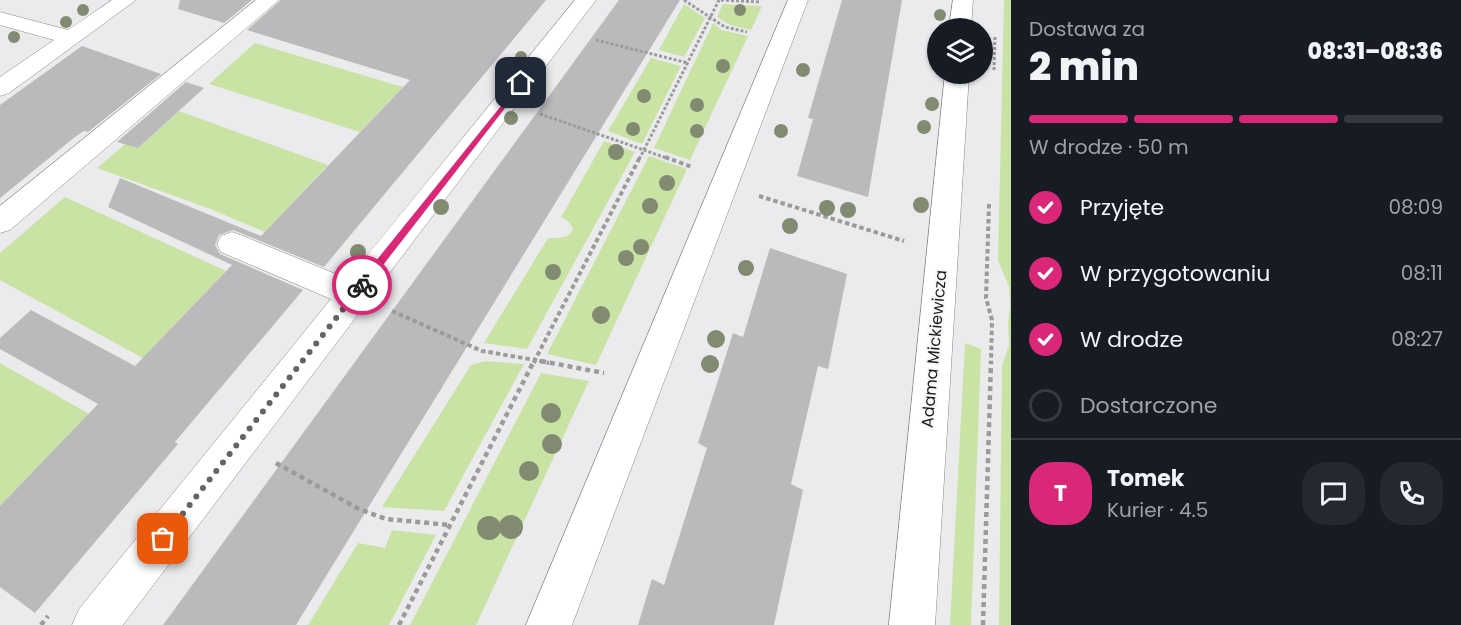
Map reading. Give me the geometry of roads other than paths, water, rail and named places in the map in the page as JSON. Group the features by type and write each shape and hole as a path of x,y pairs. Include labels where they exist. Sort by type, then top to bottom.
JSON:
{"street":[{"path":"0,88 126,0"},
{"path":"0,222 269,0"},
{"path":"95,625 586,0"},
{"path":"549,625 798,0"},
{"path":"961,18 963,0"},
{"path":"0,18 72,38"},
{"name":"Adama Mickiewicza","path":"912,625 956,84"},
{"path":"232,243 354,295"}]}
